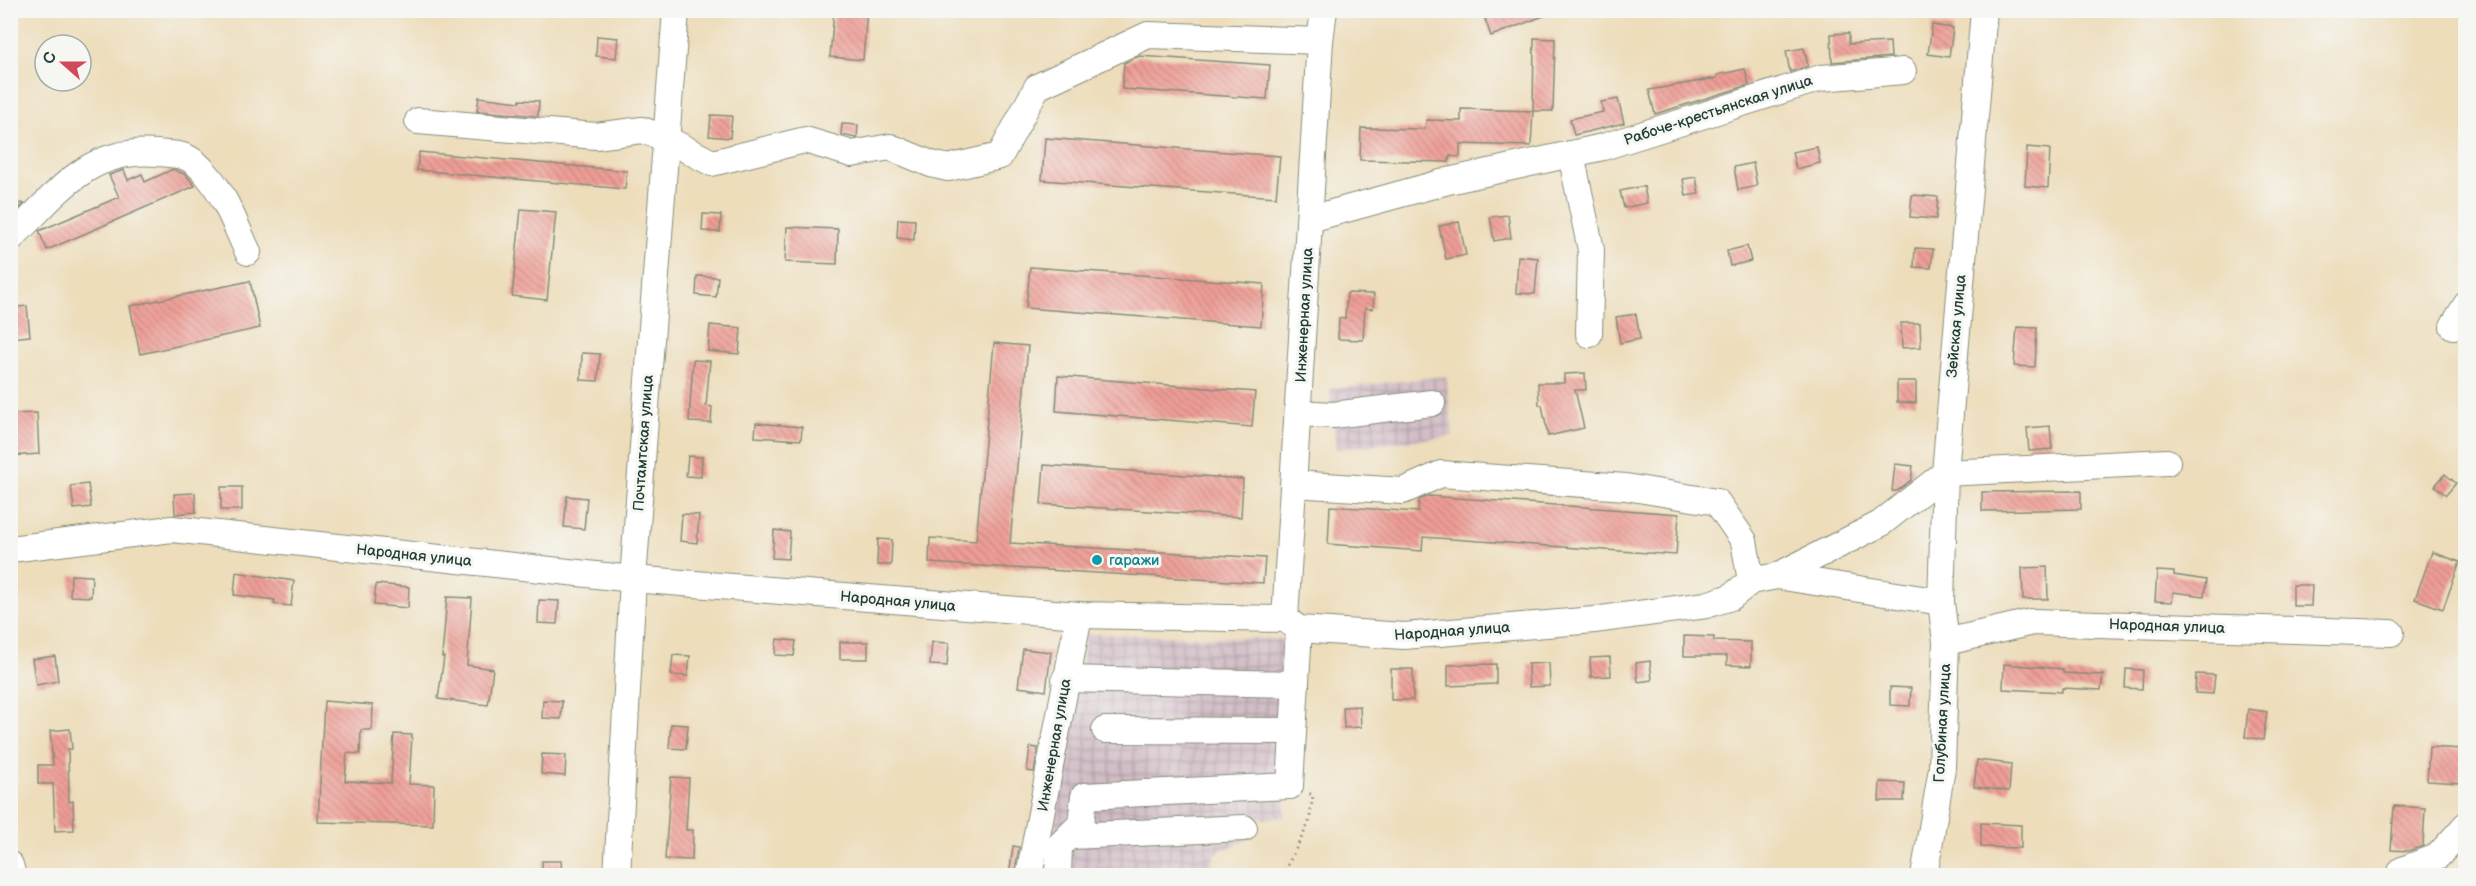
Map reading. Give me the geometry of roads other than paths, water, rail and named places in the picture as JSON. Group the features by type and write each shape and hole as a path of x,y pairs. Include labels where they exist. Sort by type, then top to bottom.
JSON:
{"street":[{"name":"Почтамтская улица","path":"617,876 633,579 676,10"},
{"name":"Инженерная улица","path":"1071,836 1081,824 1084,796 1290,786 1296,684 1292,624 1294,484 1320,41 1324,10"},
{"name":"Зейская улица","path":"1946,642 1941,602 1945,473 1984,10"},
{"path":"418,121 596,136 642,130 665,138 712,163 805,140 852,154 890,147 931,164 948,168 1000,156 1037,87 1148,35 1320,41"},
{"name":"Рабоче-крестьянская улица","path":"1310,219 1448,181 1603,147 1821,78 1903,71"},
{"path":"10,239 80,171 109,156 141,152 185,155 207,175 218,190 248,252"},
{"path":"1571,154 1591,250 1589,334"},
{"path":"1298,413 1333,416 1432,403"},
{"path":"1945,473 2167,462"},
{"name":"Народная улица","path":"10,549 172,529 633,579 1079,615 1292,624 1404,636 1594,620 1706,605 1731,597 1751,581 1778,576 1880,524 1945,473"},
{"path":"1294,484 1403,491 1441,474 1626,487 1717,502 1744,541 1751,581"},
{"name":"Народная улица","path":"1778,576 1941,602"},
{"name":"Инженерная улица","path":"1029,876 1079,615"},
{"name":"Народная улица","path":"1946,642 2032,622 2391,633"},
{"name":"Голубиная улица","path":"1924,876 1942,768 1946,642"},
{"path":"1065,679 1296,684"},
{"path":"1105,730 1293,731"},
{"path":"2399,876 2402,870 2438,856 2466,825"},
{"path":"1058,876 1059,846 1071,836 1244,828"},
{"path":"10,865 13,876"}],"place":[{"name":"гаражи","path":"1097,560"}]}
